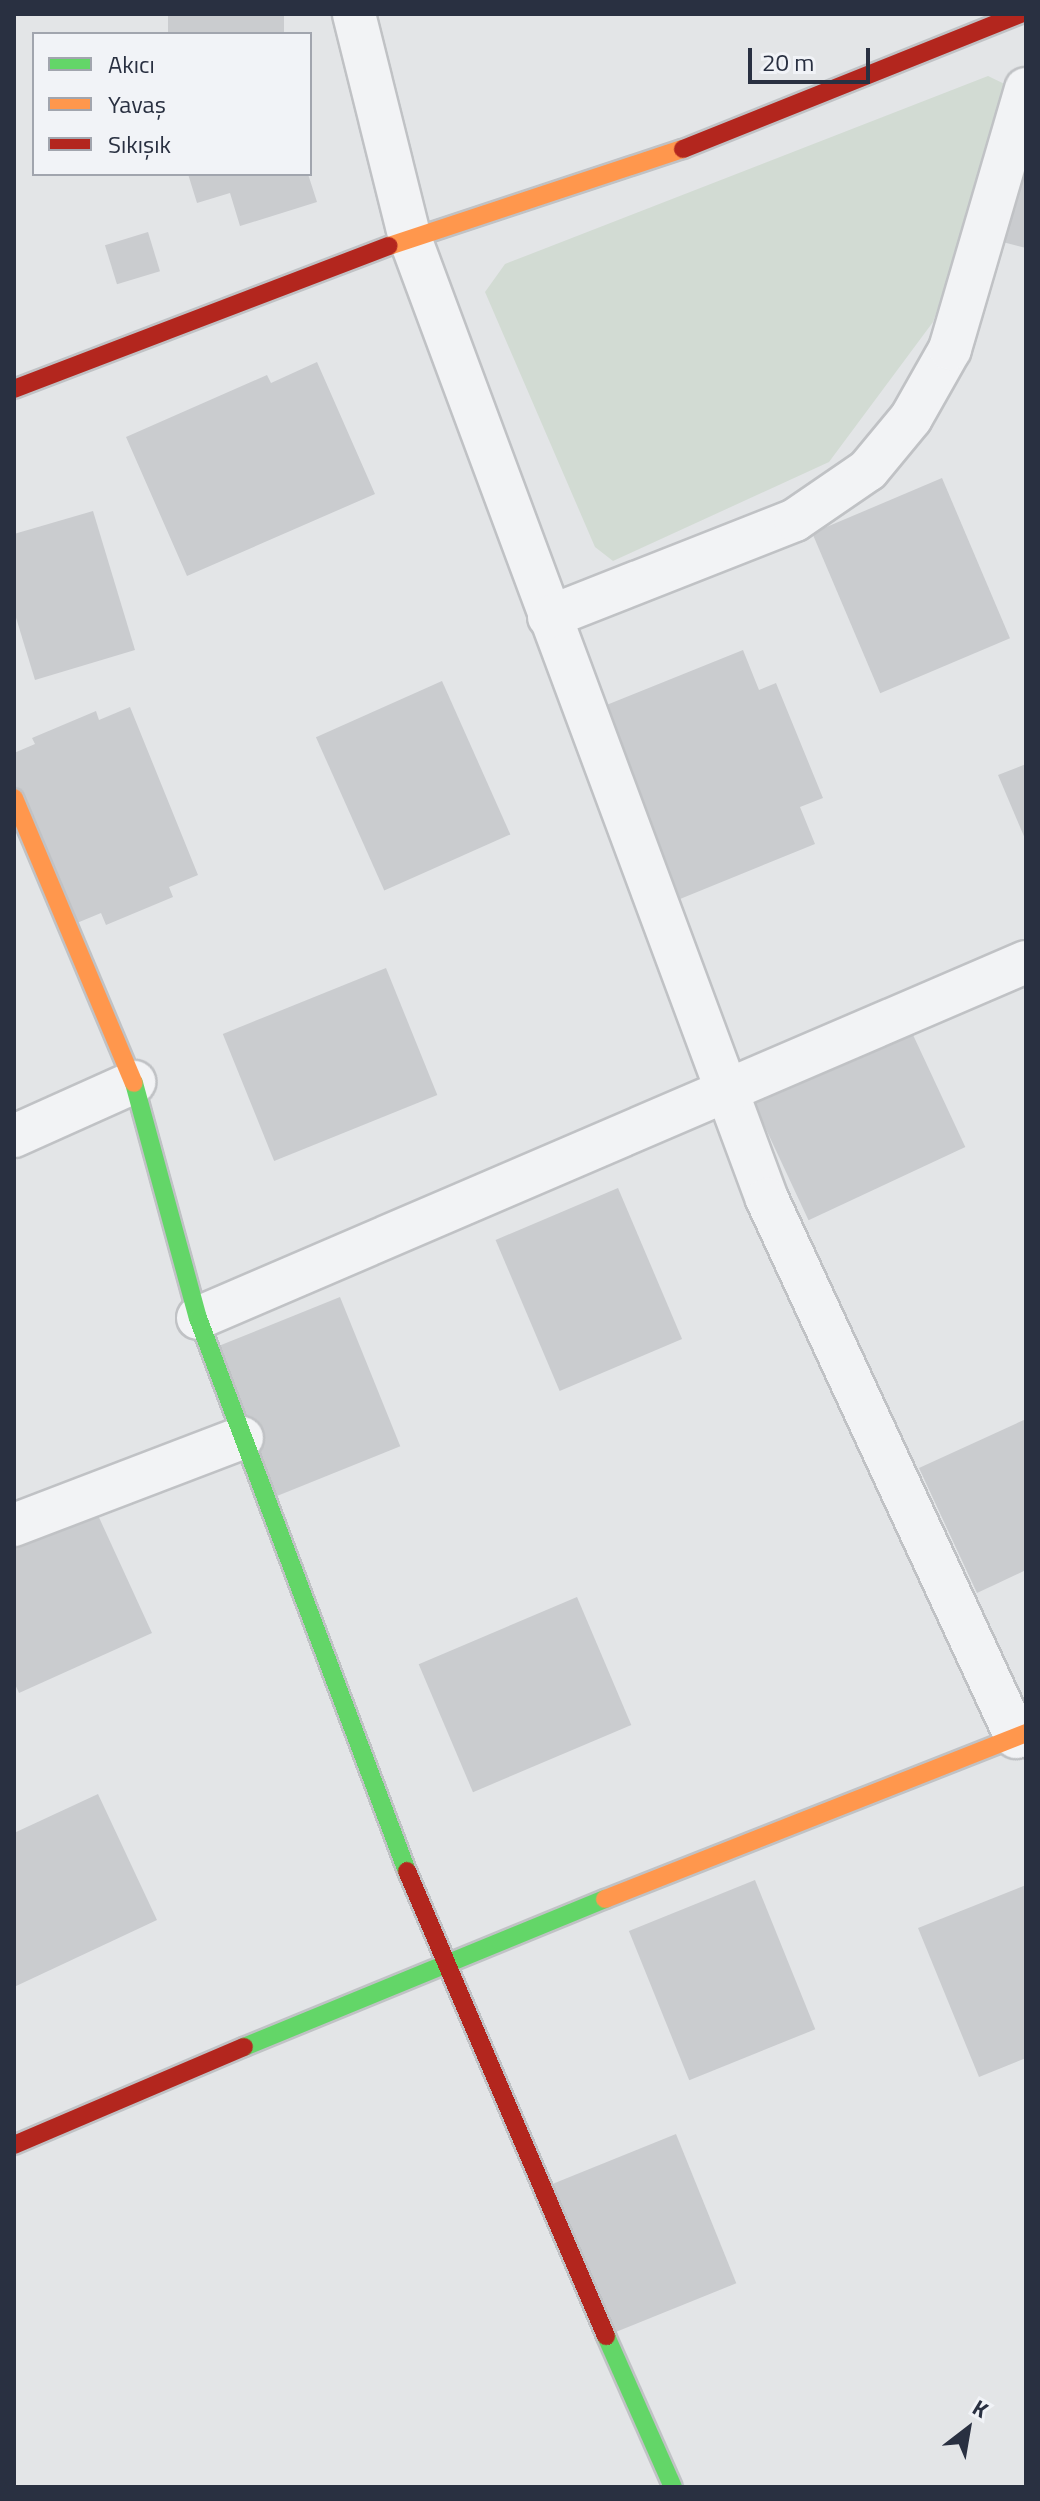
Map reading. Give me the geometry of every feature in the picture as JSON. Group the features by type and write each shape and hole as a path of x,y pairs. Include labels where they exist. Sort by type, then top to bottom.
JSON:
{"street":[{"path":"14,2145 442,1963 1021,1735 767,1199 410,238 354,14"},
{"path":"14,389 410,238 724,135 1021,14"},
{"path":"549,617 795,520 868,470 911,418 950,349 1026,89"},
{"path":"14,798 134,1082 198,1318 442,1963 673,2487"},
{"path":"198,1318 727,1086 1026,962"},
{"path":"14,1136 134,1082"},
{"path":"14,1525 242,1438"}],"shaded area":[{"path":"988,76 1021,92 983,179 933,322 829,462 613,561 595,547 485,292 505,264"}],"building":[{"path":"168,14 284,14 284,32 168,32"},
{"path":"1026,128 1026,248 995,240"},
{"path":"189,176 309,176 317,202 240,226 230,193 197,203"},
{"path":"148,232 160,271 117,284 105,245"},
{"path":"317,362 375,494 187,576 126,437 267,375 271,383"},
{"path":"942,478 1010,638 880,693 812,533"},
{"path":"93,511 135,650 35,680 14,611 14,534"},
{"path":"743,650 759,690 776,683 823,798 800,807 815,844 680,899 663,855 647,862 604,706"},
{"path":"442,681 510,834 384,891 316,737"},
{"path":"130,707 198,875 169,887 173,897 106,925 101,913 72,925 14,784 14,753 35,744 32,738 96,711 99,720"},
{"path":"1026,764 1026,841 998,775"},
{"path":"386,968 437,1095 274,1161 223,1034"},
{"path":"907,1022 965,1147 809,1220 750,1095"},
{"path":"618,1188 682,1339 560,1391 496,1240"},
{"path":"340,1297 400,1446 277,1496 217,1347"},
{"path":"1026,1419 1026,1570 977,1593 919,1468"},
{"path":"91,1500 152,1633 19,1693 14,1682 14,1535"},
{"path":"577,1597 631,1725 473,1792 419,1664"},
{"path":"98,1794 157,1920 14,1987 14,1833"},
{"path":"755,1880 815,2029 689,2080 629,1931"},
{"path":"1026,1885 1026,2058 979,2077 918,1928"},
{"path":"676,2134 736,2283 610,2334 550,2185"}],"traffic: fast":[{"path":"134,1083 198,1318 407,1871"},
{"path":"244,2047 605,1899"},
{"path":"606,2336 673,2487"}],"traffic: slow":[{"path":"389,246 683,149"},
{"path":"14,798 134,1083"},
{"path":"605,1899 1026,1733"}],"traffic: jam":[{"path":"683,149 1021,14"},
{"path":"14,389 389,246"},
{"path":"407,1871 606,2336"},
{"path":"14,2145 244,2047"}]}
